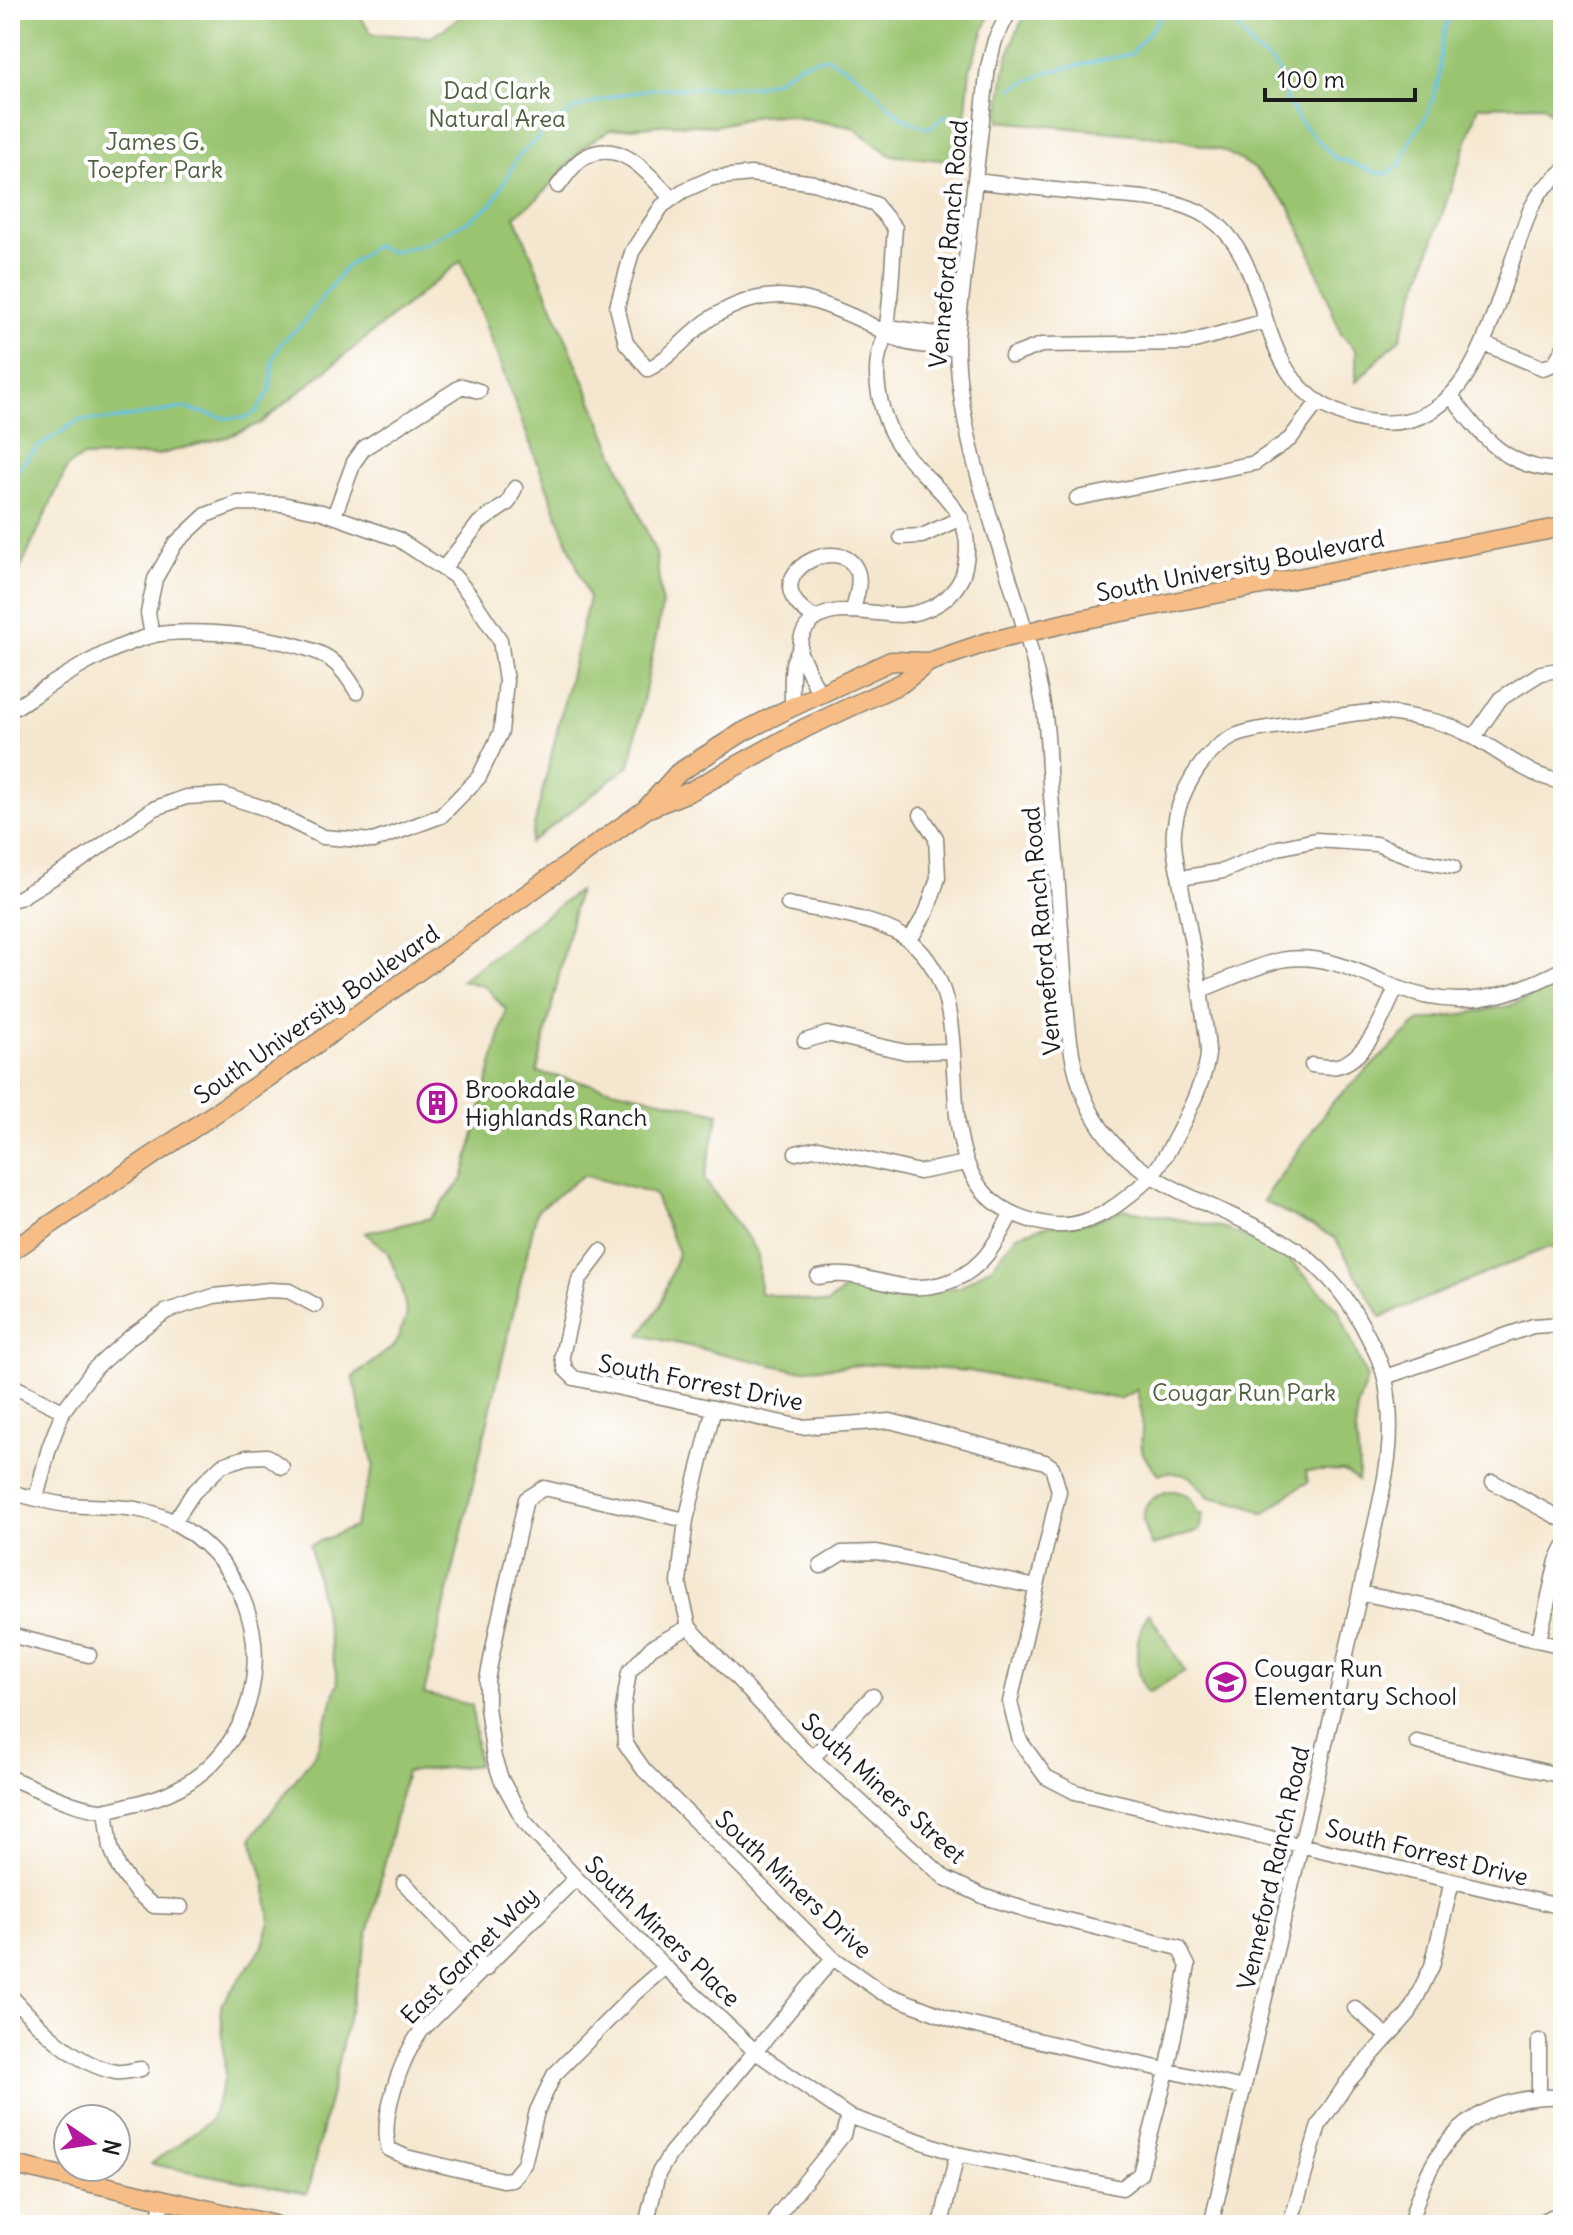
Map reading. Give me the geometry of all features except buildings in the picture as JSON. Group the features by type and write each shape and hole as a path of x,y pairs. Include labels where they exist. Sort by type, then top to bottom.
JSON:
{"main road":[{"name":"South University Boulevard","path":"10,1252 276,1072 645,810 678,773 743,732 819,693 891,661 929,662 1025,633 1563,527"},
{"name":"South University Boulevard","path":"645,810 691,791 805,728 902,683 929,662"},
{"path":"718,774 745,746 816,709 820,702 819,693"},
{"path":"10,2164 274,2225"}],"street":[{"name":"Venneford Ranch Road","path":"1010,10 995,40 988,67 956,373 963,416 1025,633 1045,716 1075,1073 1093,1117 1104,1133 1151,1176 1283,1241 1311,1262 1349,1304 1377,1354 1385,1377 1391,1444 1360,1593 1211,2225"},
{"path":"558,186 576,164 589,155 609,152 640,165 672,199"},
{"path":"975,181 1166,201 1208,217 1223,230 1246,264 1288,371 1318,402 1353,419 1387,423 1408,421 1452,397 1475,365 1531,208 1541,191 1563,171"},
{"path":"792,706 793,660 799,651 802,635 815,619 839,611 916,614 948,598 962,578 966,560 967,540 961,518 949,500 899,450 886,420 879,390 878,357 886,333 895,228 875,204 814,183 751,174 712,178 683,191 662,206 632,252 617,307 626,343 648,369 662,362 687,336 716,315 767,295 817,302 886,333 903,342 957,343"},
{"path":"1012,356 1041,345 1187,343 1266,321"},
{"path":"1485,344 1543,368 1554,364 1563,349"},
{"path":"334,516 354,462 364,448 462,386 479,391"},
{"path":"1452,397 1481,436 1507,457 1549,470 1563,470"},
{"path":"1077,498 1255,463 1290,439 1318,402"},
{"path":"443,569 479,523 508,503 515,488"},
{"path":"10,900 19,898 77,863 153,809 186,797 223,795 264,808 323,837 373,841 441,816 479,777 501,732 506,681 500,640 470,595 454,576 398,539 334,516 282,504 238,503 206,515 175,544 155,579 148,613 152,636"},
{"path":"901,537 922,536 961,518"},
{"path":"815,619 795,601 792,581 805,563 823,556 844,558 858,574 853,611"},
{"path":"10,711 94,658 152,636 171,633 240,634 283,642 328,657 346,673 357,692"},
{"path":"799,651 819,693"},
{"path":"1474,737 1500,699 1541,673 1563,669"},
{"path":"788,904 875,923 910,940 930,963 949,1006 958,1131 966,1163 984,1193 1012,1213 1049,1225 1090,1222 1125,1200 1151,1176 1204,1078 1208,1052 1201,990 1174,831 1184,793 1203,760 1232,738 1254,730 1373,712 1433,720 1474,737 1533,773 1563,783"},
{"path":"910,940 927,911 938,878 936,838 921,815"},
{"path":"1180,878 1223,871 1278,848 1316,840 1376,844 1422,861 1453,867"},
{"path":"1201,990 1286,958 1317,959 1343,965 1420,996 1455,1000 1478,1000 1517,991 1563,969"},
{"path":"1312,1065 1339,1066 1361,1051 1378,1027 1396,988"},
{"path":"805,1041 827,1034 906,1052 952,1051"},
{"path":"796,1153 818,1148 919,1172 966,1163"},
{"path":"818,1277 841,1273 905,1288 943,1285 964,1276 984,1259 1012,1213"},
{"name":"South Forrest Drive","path":"601,1251 579,1280 562,1356 565,1369 574,1378 801,1427 890,1421 1045,1462 1052,1467 1059,1491 1010,1702 1020,1741 1046,1777 1075,1792 1563,1907"},
{"path":"36,1498 49,1448 63,1411 94,1369 130,1337 167,1311 214,1296 269,1290 289,1291 315,1305"},
{"path":"1385,1377 1533,1326 1563,1324"},
{"path":"13,1386 63,1411"},
{"path":"689,1627 679,1583 686,1520 714,1408"},
{"path":"174,1522 193,1493 222,1465 247,1457 267,1456 282,1467"},
{"path":"1493,1482 1563,1520"},
{"name":"South Miners Place","path":"686,1520 544,1488 526,1499 487,1680 488,1730 501,1779 524,1821 665,1967 756,2052 848,2116 957,2154 1122,2188 1140,2174 1167,2071"},
{"path":"10,1492 65,1504 130,1508 174,1522 207,1545 235,1580 253,1623 256,1665 236,1733 222,1753 196,1778 176,1791 154,1800 106,1810 58,1799 10,1778"},
{"path":"1539,1640 1557,1561 1563,1548"},
{"path":"821,1566 842,1553 877,1552 1036,1587"},
{"path":"1360,1593 1447,1611 1510,1634 1563,1646"},
{"name":"South Miners Street","path":"689,1627 812,1758 945,1878 985,1897 1019,1908 1179,1948 1188,1966 1167,2071"},
{"name":"South Miners Drive","path":"689,1627 652,1647 629,1672 623,1709 625,1743 644,1770 833,1958 881,1992 959,2022 1243,2088"},
{"path":"10,1635 89,1655"},
{"path":"812,1758 873,1696"},
{"path":"1417,1742 1563,1776"},
{"path":"106,1810 111,1848 119,1868 136,1892 154,1906 181,1907"},
{"name":"East Garnet Way","path":"576,1878 429,2023 412,2044 399,2074 386,2139 389,2149 396,2154 503,2180 512,2179 524,2164 537,2111 554,2075 665,1967"},
{"path":"1290,2225 1319,2125 1347,2083 1409,2013 1432,1966 1452,1881"},
{"path":"404,1883 486,1969"},
{"path":"646,2225 658,2174 670,2154 833,1958"},
{"path":"10,1995 35,2023 62,2046 96,2065 118,2072 141,2069"},
{"path":"1355,2008 1388,2037"},
{"path":"1539,2041 1539,2096"},
{"path":"1410,2225 1421,2185 1432,2162 1449,2139 1477,2116 1499,2106 1539,2096 1563,2097"},
{"path":"775,2225 777,2216 843,2135 848,2116"},
{"path":"941,2225 957,2154"},
{"path":"157,2225 163,2199"},
{"path":"1534,2225 1551,2217 1563,2220"}],"green space":[{"path":"10,10 356,10 372,34 432,37 471,10 991,10 970,69 961,162 890,155 852,127 782,115 757,116 715,126 671,124 610,130 586,145 538,198 515,216 656,554 662,607 630,765 530,843 589,598 461,261 261,423 227,437 157,455 83,457 68,466 10,591 10,230 13,211 10,172"},
{"path":"1029,10 1563,10 1563,127 1543,105 1479,106 1400,338 1356,382 1356,350 1341,334 1289,206 1255,169 1224,151 1174,138 999,121 1010,50"},
{"name":"Cougar Run Park","path":"578,891 537,1072 719,1113 704,1179 758,1253 760,1293 827,1304 851,1284 908,1295 960,1287 993,1265 1017,1235 1049,1225 1090,1222 1124,1209 1225,1228 1288,1258 1338,1309 1367,1378 1356,1416 1358,1481 1344,1471 1306,1471 1308,1482 1264,1514 1247,1505 1209,1497 1189,1476 1169,1472 1159,1474 1143,1452 1142,1416 1137,1390 1119,1399 969,1371 874,1364 795,1370 640,1335 660,1306 678,1253 654,1194 583,1175 537,1211 424,1694 472,1705 478,1765 406,1772 307,2194 151,2164 210,2121 225,2077 221,2005 262,1948 270,1922 265,1882 252,1838 316,1752 338,1683 310,1545 354,1527 374,1466 353,1377 395,1345 407,1315 401,1285 387,1251 365,1233 430,1218 463,1179 506,1010 486,987 461,980"},
{"path":"1551,988 1563,1016 1563,1250 1549,1247 1381,1317 1335,1238 1263,1201 1331,1104 1418,1022 1509,1006"},
{"path":"1168,1491 1187,1496 1197,1512 1203,1514 1199,1531 1152,1546 1143,1513 1150,1501"},
{"path":"1149,1613 1185,1671 1150,1692 1146,1691 1142,1682 1137,1662 1140,1631"}],"waterway":[{"path":"1011,89 1047,72 1131,54 1167,10"},
{"path":"1217,10 1234,21 1252,48 1273,64 1282,77 1287,102 1303,125 1334,157 1387,174 1401,164 1410,141 1428,114 1439,78 1441,45 1451,10"},
{"path":"10,477 38,447 79,420 111,420 184,408 224,418 245,418 257,411 270,390 273,360 281,343 302,324 346,267 374,246 391,252 424,244 471,219 492,204 517,158 545,131 575,109 650,89 756,86 776,80 800,64 826,57 854,73 895,112 915,124 929,128 947,115"}],"place":[{"name":"Brookdale Highlands Ranch","path":"437,1103"},
{"name":"Cougar Run Elementary School","path":"1226,1682"}],"park label":[{"name":"Dad Clark Natural Area","path":"497,104"},
{"name":"James G. Toepfer Park","path":"155,155"}]}
